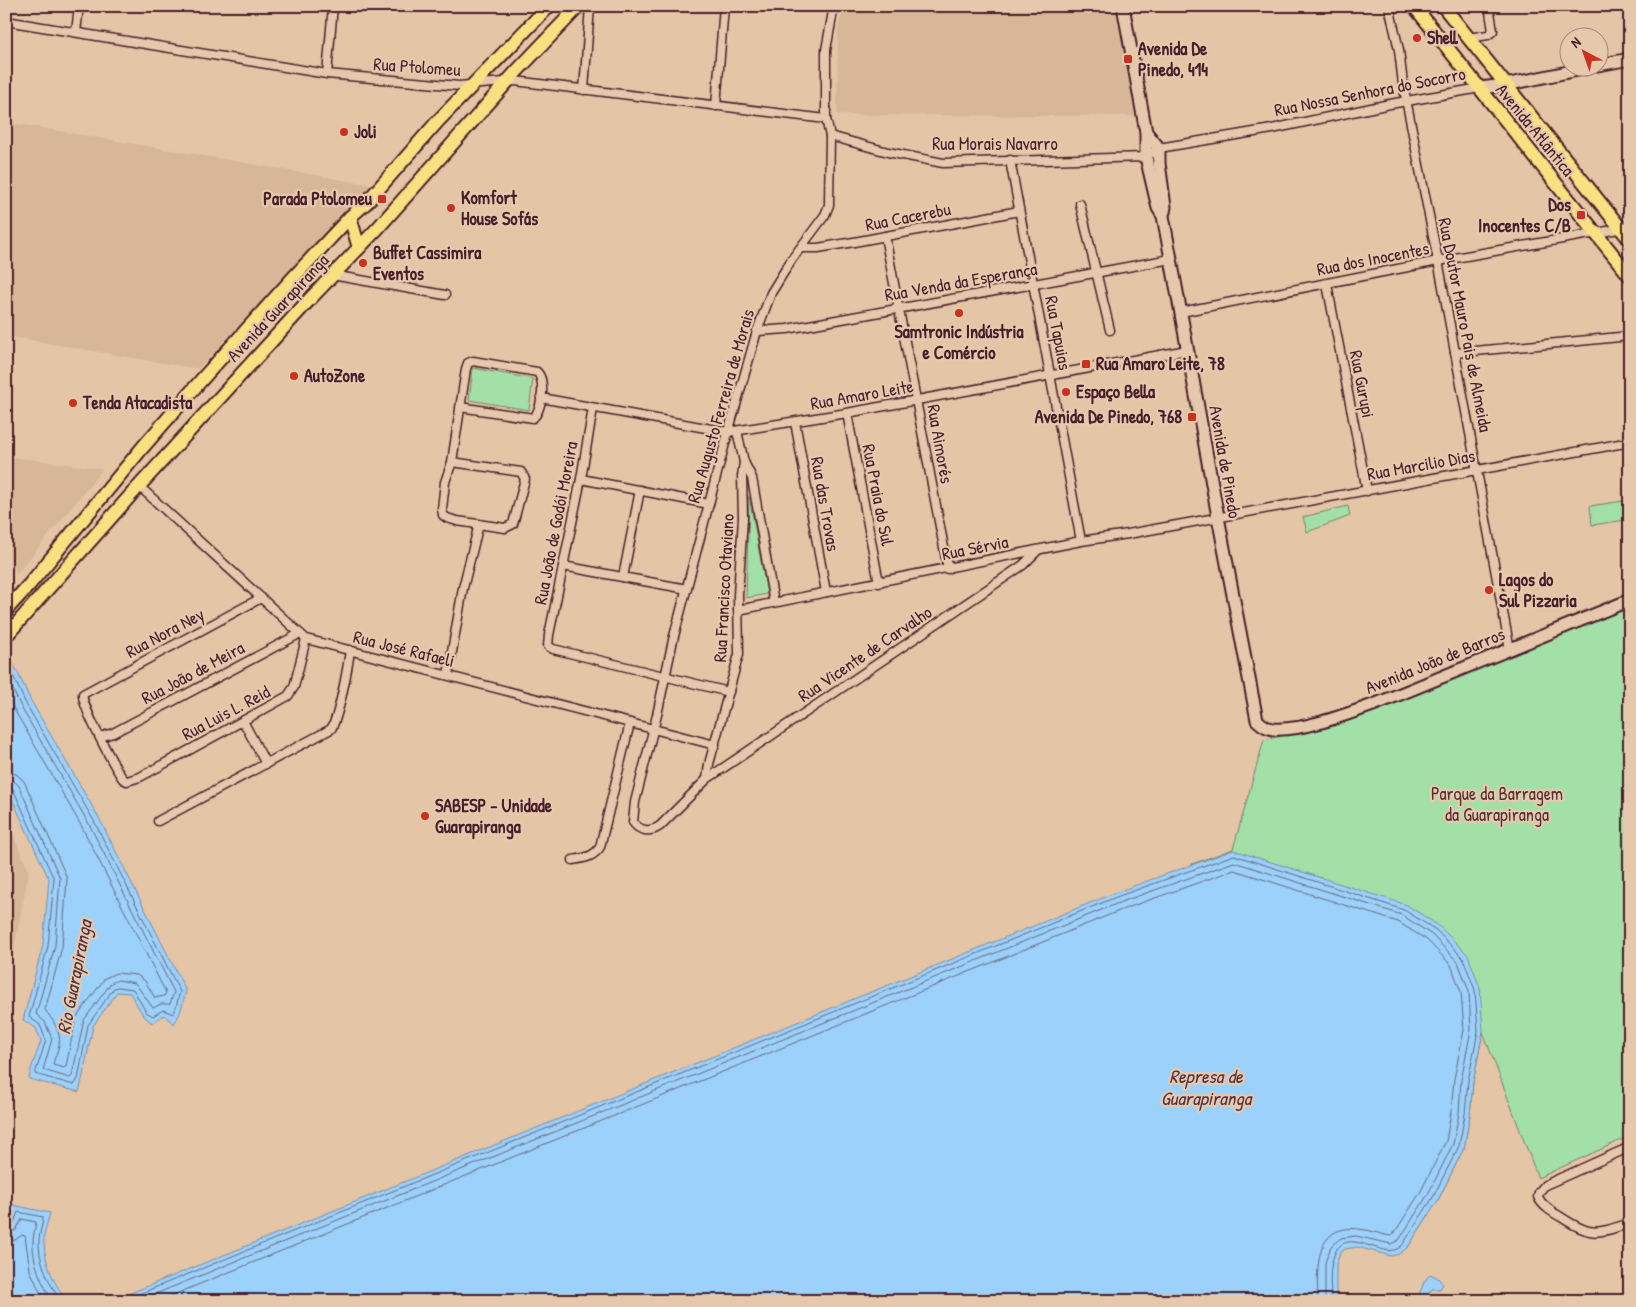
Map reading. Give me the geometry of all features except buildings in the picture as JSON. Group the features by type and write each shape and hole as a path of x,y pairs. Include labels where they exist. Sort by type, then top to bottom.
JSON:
{"main road":[{"name":"Avenida Guarapiranga","path":"6,610 30,585 143,446 204,376 471,86 549,6"},
{"name":"Avenida Guarapiranga","path":"6,636 40,600 139,486 358,248 509,80 579,6"},
{"name":"Avenida Atlântica","path":"1414,6 1630,276"},
{"name":"Avenida Atlântica","path":"1443,6 1505,85 1625,227 1630,240"},
{"path":"350,217 358,248"},
{"path":"139,486 131,475 143,446"}],"street":[{"path":"76,32 79,6"},
{"path":"327,74 333,6"},
{"path":"584,90 590,6"},
{"path":"716,106 724,6"},
{"name":"Rua Augusto Ferreira de Morais","path":"635,825 632,822 632,813 665,676 756,331 771,293 792,259 825,215 829,205 830,136 826,120 826,50 834,6"},
{"name":"Avenida de Pinedo","path":"1123,6 1146,132 1146,158 1158,208 1163,216"},
{"name":"Rua Doutor Mauro Pais de Almeida","path":"1389,6 1399,50 1407,101 1478,470 1510,650"},
{"path":"1468,38 1488,34 1493,31 1489,6"},
{"name":"Rua Ptolomeu","path":"6,21 327,74 471,86 509,80 826,120"},
{"path":"1608,63 1630,59"},
{"name":"Rua Nossa Senhora do Socorro","path":"1160,148 1272,129 1407,101 1558,74"},
{"path":"1146,132 1160,148 1146,158"},
{"name":"Rua Morais Navarro","path":"830,136 888,152 943,163 1146,158"},
{"name":"Avenida de Pinedo","path":"1160,148 1165,206 1163,216 1254,714"},
{"name":"Rua Tapuias","path":"1010,160 1081,541"},
{"path":"1080,204 1110,330"},
{"name":"Rua Cacerebu","path":"801,248 818,248 1019,211"},
{"name":"Rua dos Inocentes","path":"1181,312 1438,261 1625,227"},
{"name":"Rua Aimorés","path":"885,236 948,569"},
{"name":"Rua Venda da Esperança","path":"756,331 787,329 1171,260"},
{"path":"332,275 446,295"},
{"name":"Rua Gurupi","path":"1327,284 1368,490"},
{"path":"1455,353 1630,336"},
{"name":"Rua Amaro Leite","path":"541,398 728,432 847,413 1187,350"},
{"path":"452,462 521,472 525,479 513,524 505,528 457,521 447,518 442,509 445,482 452,462 460,407 466,369 468,363 473,361 538,372 542,380 541,398 537,414 529,418 460,407"},
{"name":"Rua João de Godói Moreira","path":"593,408 581,479 548,643 549,647 665,676"},
{"name":"Rua Praia do Sul","path":"847,413 879,582"},
{"name":"Rua das Trovas","path":"795,422 826,592"},
{"name":"Rua Francisco Otaviano","path":"708,779 709,764 739,654 738,581 743,518 742,476 744,462 737,430"},
{"name":"Rua Marcilio Dias","path":"1218,516 1630,442"},
{"path":"744,462 752,478 774,603"},
{"path":"581,479 709,504"},
{"name":"Rua José Rafaeli","path":"139,486 303,636 350,650 715,745"},
{"path":"623,577 640,490"},
{"name":"Rua Sérvia","path":"738,610 796,600 826,592 1081,541 1128,534 1218,516"},
{"path":"448,675 463,588 478,524"},
{"name":"Rua Vicente de Carvalho","path":"635,825 642,829 654,830 665,822 708,779 1023,565 1037,551"},
{"path":"563,566 687,589"},
{"name":"Rua Nora Ney","path":"100,737 82,699 84,694 261,598"},
{"name":"Avenida João de Barros","path":"1254,714 1262,725 1274,729 1302,726 1336,718 1376,704 1630,600"},
{"name":"Rua Luis L. Reid","path":"100,737 123,779 128,781 140,778 290,694 294,687 303,636"},
{"name":"Rua João de Meira","path":"100,737 303,636"},
{"path":"158,821 332,728 350,650"},
{"path":"665,676 729,692"},
{"path":"243,721 266,764"},
{"path":"573,860 590,857 600,847 630,723"},
{"path":"1630,1147 1545,1185 1539,1192 1538,1197 1545,1206 1584,1231 1604,1231 1630,1224"}],"shaded area":[{"path":"843,6 1115,6 1136,116 837,115 838,29"},
{"path":"6,122 372,185 198,369 6,336"},
{"path":"6,456 103,469 17,574 6,554"},
{"path":"6,819 29,871 9,976 6,973"}],"green space":[{"path":"473,368 533,379 529,410 469,400"},
{"path":"749,496 767,594 746,598"},
{"path":"1623,501 1626,520 1592,525 1590,506"},
{"path":"1348,506 1350,516 1307,532 1303,517"},
{"name":"Parque da Barragem da Guarapiranga","path":"1630,606 1630,1136 1538,1178 1483,1032 1473,1082 1464,1148 1437,1202 1408,1247 1409,1234 1192,864 1233,849 1264,740 1335,724 1503,659"}],"water":[{"name":"Rio Guarapiranga","path":"6,648 31,701 99,818 186,991 180,1013 174,1024 164,1015 152,1023 143,1015 130,993 117,992 93,1026 79,1092 29,1079 41,1041 36,1028 23,1020 43,945 49,879 6,786"},
{"name":"Represa de Guarapiranga","path":"1233,850 1407,905 1439,926 1468,955 1480,988 1483,1031 1473,1082 1464,1148 1437,1202 1408,1247 1399,1254 1391,1256 1357,1247 1345,1249 1340,1253 1336,1265 1336,1301 111,1301 1117,892"},
{"path":"13,1205 50,1213 44,1236 46,1259 58,1288 67,1301 6,1301 6,1231"},
{"path":"1430,1274 1438,1278 1443,1284 1440,1289 1432,1289 1425,1299 1419,1295 1424,1282"}],"place":[{"name":"Shell","path":"1417,38"},
{"name":"Avenida De Pinedo, 414","path":"1128,59"},
{"name":"Joli","path":"344,132"},
{"name":"Parada Ptolomeu","path":"382,199"},
{"name":"Komfort House Sofás","path":"451,208"},
{"name":"Dos Inocentes C/B","path":"1581,215"},
{"name":"Buffet Cassimira Eventos","path":"363,263"},
{"name":"Samtronic Indústria e Comércio","path":"959,313"},
{"name":"Rua Amaro Leite, 78","path":"1086,364"},
{"name":"AutoZone","path":"294,376"},
{"name":"Espaço Bella","path":"1066,392"},
{"name":"Tenda Atacadista","path":"73,403"},
{"name":"Avenida De Pinedo, 768","path":"1192,417"},
{"name":"Lagos do Sul Pizzaria","path":"1489,590"},
{"name":"SABESP - Unidade Guarapiranga","path":"425,816"}]}
